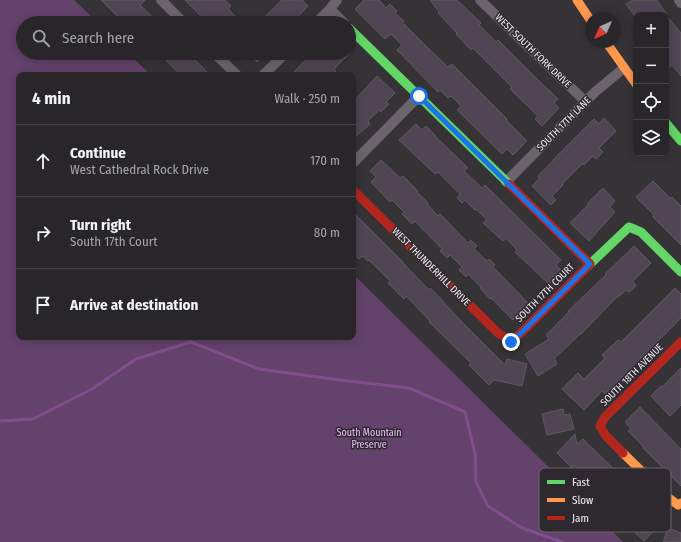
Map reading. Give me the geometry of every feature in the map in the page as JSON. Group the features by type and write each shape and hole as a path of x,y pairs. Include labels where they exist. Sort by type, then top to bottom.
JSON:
{"street":[{"path":"160,0 177,16"},
{"path":"323,16 337,0"},
{"name":"WEST SOUTH FORK DRIVE","path":"480,0 586,102"},
{"path":"577,0 585,12"},
{"path":"330,9 337,16"},
{"path":"356,35 590,264"},
{"path":"610,48 633,80"},
{"path":"221,60 234,72"},
{"path":"266,72 279,60"},
{"name":"SOUTH 17TH LANE","path":"506,182 595,92 624,68"},
{"path":"356,159 419,96"},
{"path":"669,127 681,141"},
{"name":"WEST THUNDERHILL DRIVE","path":"356,193 498,333 511,342"},
{"name":"SOUTH 17TH COURT","path":"511,342 618,236 629,227 642,232 681,272"},
{"name":"SOUTH 18TH AVENUE","path":"639,468 606,436 600,426 605,417 681,342"}],"green space":[{"name":"South Mountain Preserve","path":"0,0 74,0 91,16 16,16 16,60 135,60 148,72 16,72 16,340 356,340 356,277 550,468 539,468 539,532 613,532 623,542 0,542"}],"building":[{"path":"101,0 145,0 140,5 152,16 117,16"},
{"path":"185,0 225,0 231,6 228,9 235,16 201,16"},
{"path":"282,0 302,0 308,6 299,16 266,16"},
{"path":"364,0 379,0 386,8 390,4 397,11 395,13 404,21 402,22 428,48 448,67 452,64 527,141 513,155 507,149 502,154 457,110 461,106 451,96 448,98 440,90 438,92 397,50 402,45 391,34 385,39 355,9"},
{"path":"430,0 457,0 481,23 479,25 496,42 498,40 558,99 554,103 559,108 542,126 535,119 538,116 510,89 512,87 473,48 471,50 456,34 457,33 438,13 439,12"},
{"path":"633,0 657,0 665,12 633,12 633,14 626,4"},
{"path":"669,19 681,33 681,76 672,65 669,68"},
{"path":"166,60 195,60 207,72 178,72"},
{"path":"305,60 343,60 334,69 336,71 335,72 294,72"},
{"path":"377,76 395,93 386,102 389,104 381,112 379,110 368,121 370,124 356,136 356,99"},
{"path":"604,118 616,131 599,148 603,152 596,159 593,156 584,165 583,163 562,184 563,185 552,196 556,200 551,205 532,186 540,178 538,176 594,119 599,124"},
{"path":"416,124 422,130 426,126 468,168 464,171 482,188 485,185 561,260 556,265 562,271 549,284 515,252 517,250 506,238 503,241 483,223 487,220 476,209 475,210 465,200 462,203 457,198 460,194 438,172 435,174 399,140"},
{"path":"381,160 400,178 403,176 418,191 417,192 438,216 440,214 468,243 471,240 477,246 474,249 487,261 489,259 495,265 493,267 529,304 513,320 491,298 490,299 468,274 466,277 459,270 462,267 450,255 447,258 440,251 442,249 415,221 412,224 402,214 404,212 392,200 390,202 371,182 376,177 370,171"},
{"path":"653,181 671,199 672,197 681,206 681,245 653,217 654,215 636,197"},
{"path":"603,188 615,201 610,207 615,212 589,241 570,223"},
{"path":"356,215 505,365 507,359 527,364 522,386 494,380 489,385 469,365 471,363 429,322 430,321 406,296 404,299 388,283 390,281 369,260 368,261 362,256 359,259 356,256"},
{"path":"634,246 651,263 633,281 636,286 629,292 626,290 617,297 554,359 557,364 538,376 525,354 549,339 546,335 569,312 568,311"},
{"path":"675,288 681,294 681,318 605,394 602,391 584,410 562,389 578,373 584,379 605,358 602,355 618,340 621,342"},
{"path":"681,368 681,405 670,416 651,396"},
{"path":"640,407 681,449 681,486 671,476 671,468 663,468 643,448 644,447 628,431 631,429 625,422"},
{"path":"563,409 564,415 570,414 574,429 547,435 542,414"},
{"path":"575,434 577,444 583,439 613,468 577,468 574,465 572,468 557,453"},
{"path":"671,529 681,533 681,542 663,542 667,532 671,532"},
{"path":"634,532 653,532 644,541"}],"waterway":[{"path":"0,421 33,419 92,389 136,359 191,342 259,369 409,388 465,412 475,453 476,482 488,506 522,528 562,542"}],"traffic: fast":[{"path":"356,35 509,184"},
{"path":"669,127 681,141"},
{"path":"588,266 629,227 641,232 681,272"}],"traffic: slow":[{"path":"577,0 585,12"},
{"path":"610,48 633,80"},
{"path":"623,453 638,468"},
{"path":"671,500 678,505 681,503"}],"traffic: jam":[{"path":"509,184 590,264"},
{"path":"356,193 498,333 511,341 522,332 588,266"},
{"path":"623,453 606,436 600,426 605,417 681,342"}],"route":[{"path":"419,96 590,264 511,342"}]}
